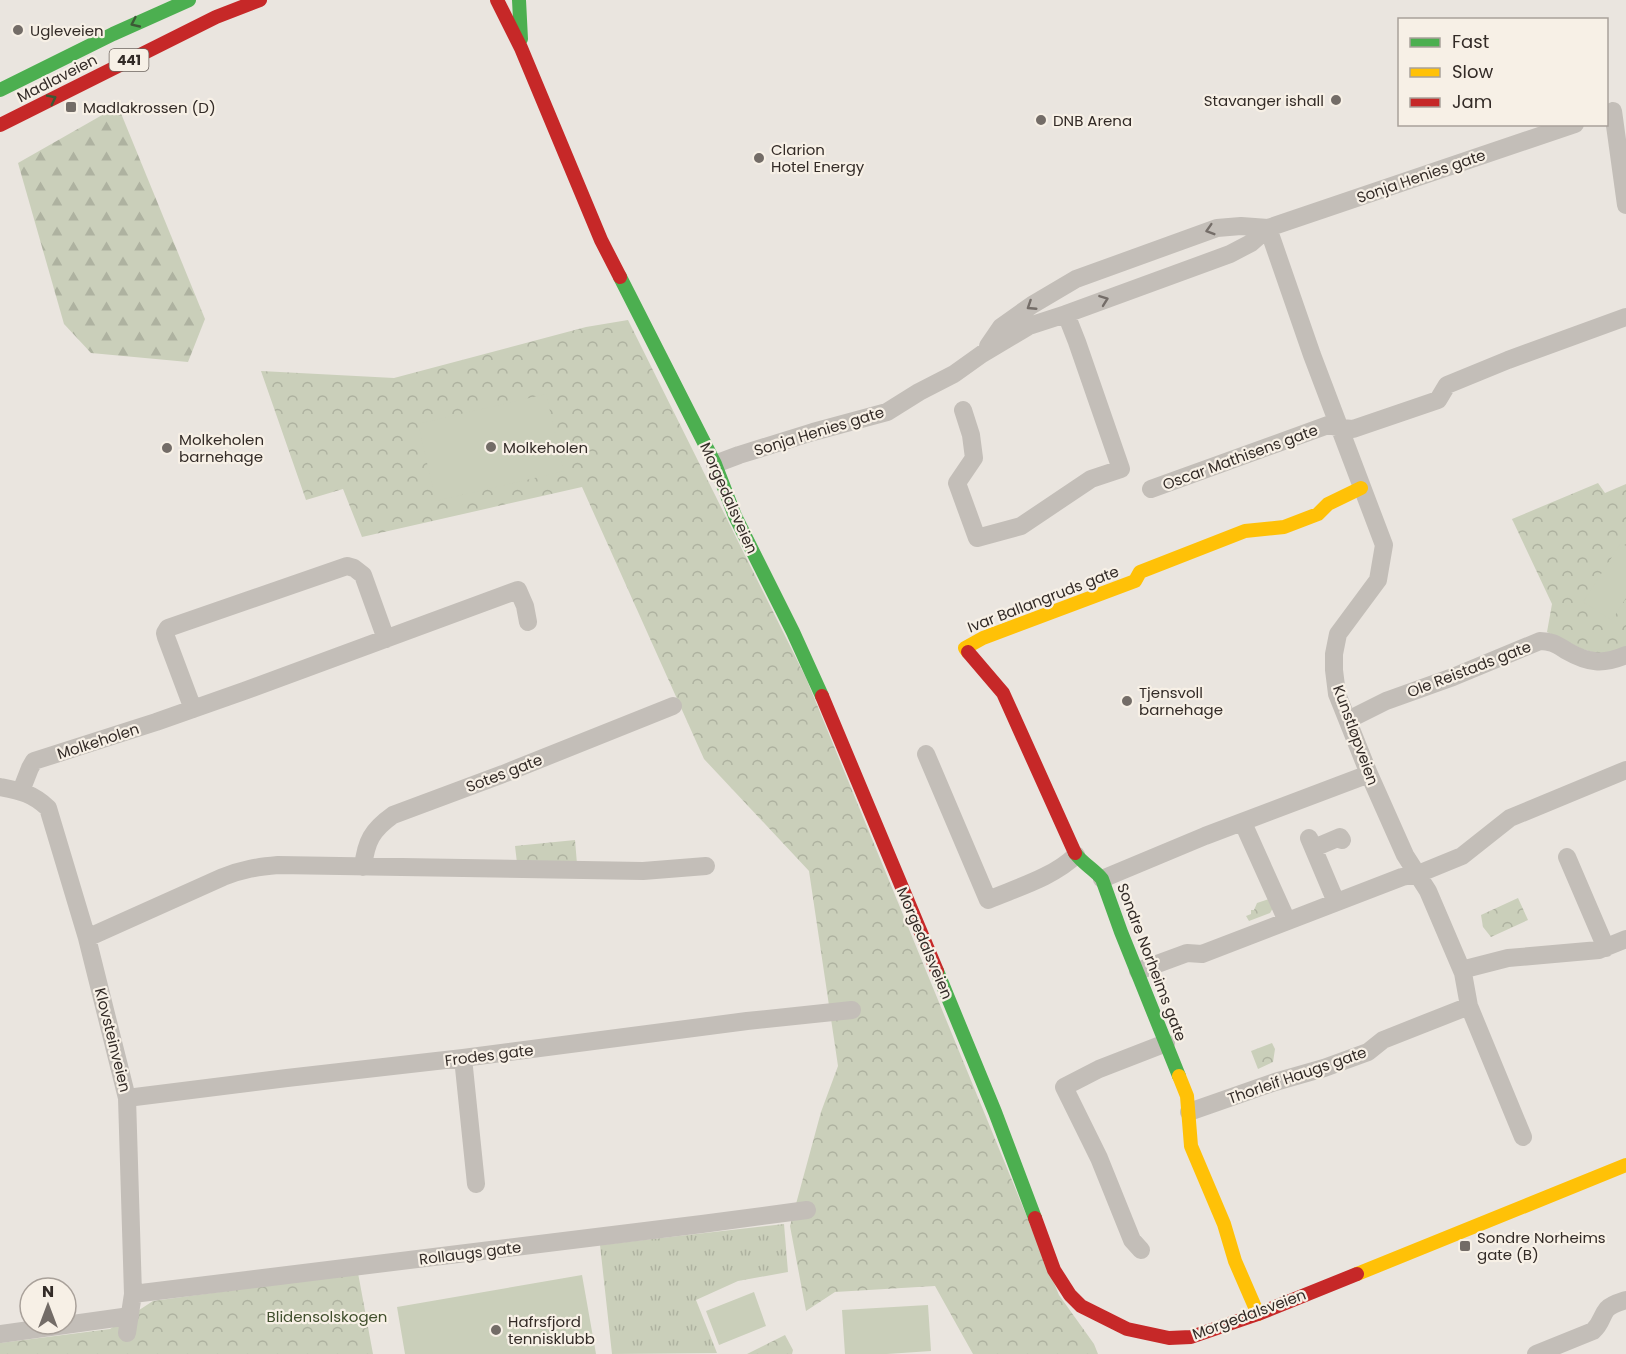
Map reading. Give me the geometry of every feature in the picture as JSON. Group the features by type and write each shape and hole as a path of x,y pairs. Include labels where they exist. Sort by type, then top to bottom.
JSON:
{"street":[{"name":"Madlaveien","path":"0,90 112,34 189,0"},
{"name":"Madlaveien","path":"0,125 216,17 260,0"},
{"name":"Morgedalsveien","path":"498,0 521,48 601,240 715,464 735,516 778,600 834,722 976,1066 1054,1270 1070,1295 1081,1306 1127,1329 1169,1338 1191,1337 1258,1314 1626,1165"},
{"name":"Morgedalsveien","path":"519,0 521,48"},
{"path":"1615,111 1626,205"},
{"name":"Sonja Henies gate","path":"715,464 813,432 887,412 954,374 1029,326 1230,254 1251,243 1268,228 1569,126"},
{"name":"Sonja Henies gate","path":"982,354 1001,327 1032,305 1076,279 1217,228 1241,226 1268,228"},
{"name":"Kunstløpveien","path":"1268,228 1312,355 1384,545 1378,580 1338,634 1334,654 1337,694 1405,855 1428,891 1463,974 1469,1006 1523,1137"},
{"path":"963,410 971,435 974,458 957,483 977,537 1021,526 1091,479 1121,469 1066,314"},
{"name":"Oscar Mathisens gate","path":"1151,489 1328,425 1353,429 1438,400 1447,385 1626,316"},
{"name":"Ivar Ballangruds gate","path":"965,648 983,638 1135,581 1140,572 1245,531 1284,527 1318,514 1328,504 1362,488"},
{"path":"193,709 166,637 165,633 168,628 347,566 363,575 387,639"},
{"name":"Molkeholen","path":"21,791 34,761 193,709 518,590 525,606 528,622"},
{"name":"Ole Reistads gate","path":"1348,720 1386,701 1540,641 1550,641 1583,660 1601,663 1626,655"},
{"name":"Sondre Norheims gate","path":"965,648 1003,693 1076,855 1102,879 1121,932 1188,1096 1191,1146 1258,1314"},
{"name":"Sotes gate","path":"363,867 364,853 370,837 393,815 673,706"},
{"path":"926,754 988,900 1055,871 1076,855"},
{"path":"1138,971 1188,953 1202,954 1462,856 1510,818 1626,770"},
{"path":"1102,879 1205,836 1369,774"},
{"name":"Klovsteinveien","path":"0,787 21,791 38,798 48,808 87,938 127,1098 133,1294 129,1325 0,1335"},
{"path":"1243,823 1287,921"},
{"path":"1336,903 1312,843 1340,837 1342,840"},
{"path":"1568,857 1606,948"},
{"path":"87,938 242,869 278,865 643,871 706,866"},
{"path":"1463,974 1469,969 1508,958 1599,950 1626,939"},
{"name":"Thorleif Haugs gate","path":"1189,1112 1368,1052 1383,1040 1469,1006"},
{"name":"Frodes gate","path":"127,1098 852,1010"},
{"path":"1141,1250 1132,1239 1099,1158 1064,1088 1099,1069 1166,1043"},
{"path":"463,1058 476,1184"},
{"name":"Rollaugs gate","path":"133,1294 807,1210"},
{"path":"1536,1354 1581,1346 1600,1325 1605,1311 1626,1300"}],"green space":[{"path":"118,106 205,319 188,362 91,353 64,324 18,163"},
{"path":"628,320 806,678 1059,1295 1094,1344 1098,1354 973,1354 935,1286 835,1292 806,1311 790,1226 821,1112 838,1066 809,871 704,759 582,487 362,537 343,489 306,500 261,371 394,378 586,327"},
{"name":"Molkeholen","path":"546,394 564,471 436,501 418,424"},
{"path":"1598,483 1605,493 1626,484 1626,649 1602,655 1582,649 1547,632 1552,604 1512,519"},
{"path":"1621,543 1626,546 1626,598 1612,620 1583,602"},
{"path":"575,840 577,864 517,863 515,846"},
{"path":"1518,898 1528,920 1491,937 1483,927 1481,915"},
{"path":"1269,899 1273,908 1270,913 1249,921 1246,916 1251,914 1251,910 1254,910 1257,903"},
{"path":"1272,1043 1275,1049 1273,1062 1258,1069 1251,1051"},
{"path":"784,1224 788,1272 738,1281 696,1300 717,1353 612,1354 600,1245"},
{"name":"Blidensolskogen","path":"358,1273 373,1354 0,1354 0,1343 55,1336 78,1336 78,1333 110,1329 153,1301"},
{"name":"Hafrsfjord tennisklubb","path":"582,1275 596,1354 405,1354 397,1307"},
{"path":"754,1292 766,1326 719,1345 706,1311"},
{"path":"928,1305 931,1351 845,1354 842,1310"},
{"path":"785,1335 793,1350 792,1354 747,1354"}],"traffic: fast":[{"path":"0,90 113,34 189,0"},
{"path":"519,0 521,39"},
{"path":"620,277 715,464 735,516 822,696"},
{"path":"1075,853 1102,879 1179,1076"},
{"path":"937,971 995,1112 1035,1218"}],"traffic: slow":[{"path":"968,652 965,648 983,638 1135,581 1140,572 1245,531 1284,527 1318,514 1328,504 1361,488"},
{"path":"1179,1076 1187,1096 1191,1146 1258,1314"},
{"path":"1357,1274 1626,1165"}],"traffic: jam":[{"path":"0,125 216,17 260,0"},
{"path":"497,0 521,48 601,240 620,277"},
{"path":"968,652 1003,693 1075,853"},
{"path":"822,696 937,971"},
{"path":"1035,1218 1054,1270 1070,1295 1081,1306 1127,1329 1169,1338 1191,1337 1258,1314 1357,1274"}],"place":[{"name":"Ugleveien","path":"18,30"},
{"name":"Stavanger ishall","path":"1336,100"},
{"name":"Madlakrossen (D)","path":"71,107"},
{"name":"DNB Arena","path":"1041,120"},
{"name":"Clarion Hotel Energy","path":"759,158"},
{"name":"Molkeholen","path":"491,447"},
{"name":"Molkeholen barnehage","path":"167,448"},
{"name":"Tjensvoll barnehage","path":"1127,701"},
{"name":"Sondre Norheims gate (B)","path":"1465,1246"},
{"name":"Hafrsfjord tennisklubb","path":"496,1330"}]}
